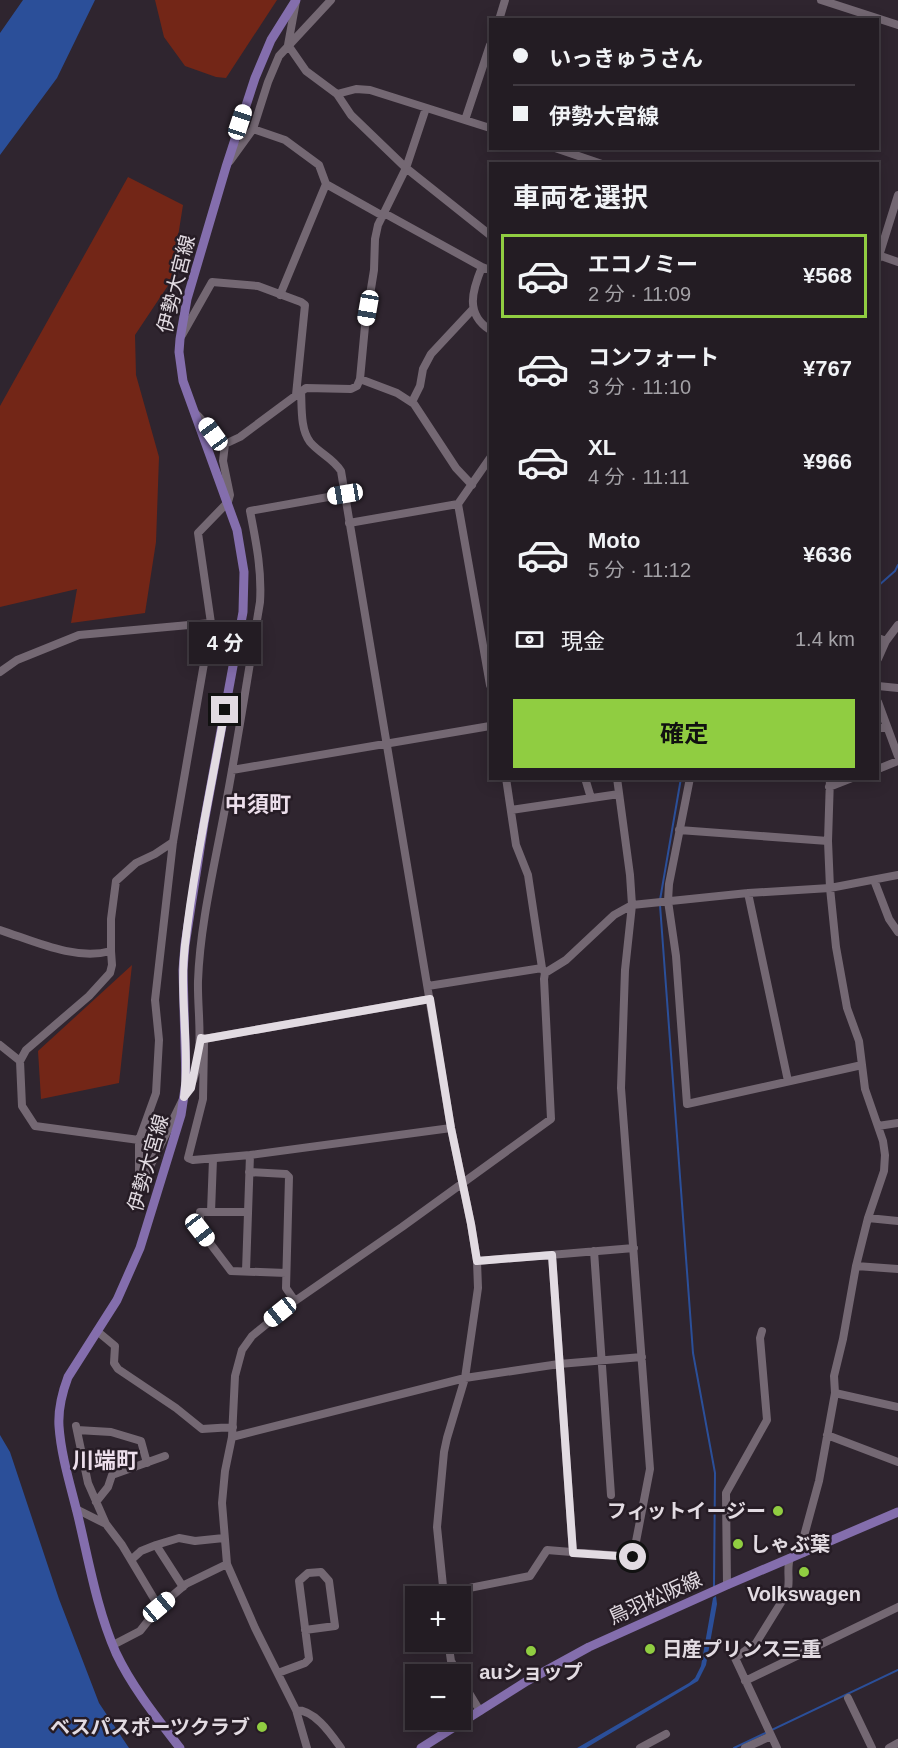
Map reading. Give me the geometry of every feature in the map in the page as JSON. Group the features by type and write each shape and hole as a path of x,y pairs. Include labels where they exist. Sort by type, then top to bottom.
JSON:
{"main road":[{"name":"伊勢大宮線","path":"180,1748 129,1676 113,1645 98,1600 76,1509 60,1435 59,1414 68,1377 117,1300 140,1248 181,1115 186,1060 183,970 185,945 204,823 243,612 243,561 237,530 228,502 183,381 179,352 180,339 187,299 226,166 271,40 296,0"},
{"name":"鳥羽松阪線","path":"423,1748 553,1666 724,1586 898,1512"}],"street":[{"path":"296,0 288,45 306,71 337,94 351,115 406,168 489,234"},
{"path":"226,166 253,129 279,56 331,0"},
{"path":"500,18 506,0"},
{"path":"821,0 876,18"},
{"path":"879,19 898,25"},
{"path":"465,120 489,48"},
{"path":"337,94 356,89 370,90 489,128"},
{"path":"225,444 240,437 306,388 351,389 357,386 360,379 378,225 406,168 426,108"},
{"path":"253,129 285,140 319,165 326,184 489,270"},
{"path":"561,150 596,162"},
{"path":"280,295 326,184"},
{"path":"879,253 898,195"},
{"path":"879,256 898,262"},
{"path":"482,267 474,287 473,309 477,320 489,329"},
{"path":"180,339 212,282 258,286 301,302 304,305 298,393 304,431 310,442 337,464 341,471 451,1128 477,1261 476,1313 465,1378 447,1438 437,1518 443,1586"},
{"path":"412,402 420,386 423,369 431,354 473,309"},
{"path":"360,379 397,393 412,402 456,468 472,485"},
{"path":"195,413 225,444"},
{"path":"202,1038 191,1088 184,1097 139,1189 139,1140 156,1093 159,1041 155,1000 173,842 211,623 198,533 228,502 230,495 223,461 225,444"},
{"path":"349,523 458,504 489,460"},
{"path":"345,494 250,510 260,559 261,580 256,626 206,913 198,980 203,1099 188,1158 193,1160 250,1155 451,1128"},
{"path":"458,504 489,679"},
{"path":"0,672 17,660 79,635 211,623"},
{"path":"879,657 886,641 898,625"},
{"path":"879,638 886,641"},
{"path":"879,686 898,688"},
{"path":"879,705 898,756"},
{"path":"232,770 489,726"},
{"path":"879,729 887,726"},
{"path":"879,769 898,761"},
{"path":"307,1748 296,1710 255,1628 227,1564 222,1503 225,1471 232,1437 235,1376 242,1350 252,1336 295,1301 551,1119 544,970 528,875 516,845 506,780"},
{"path":"586,780 591,798"},
{"path":"471,1588 530,1576 547,1550 633,1557 650,1469 621,1088 625,970 632,904 616,780"},
{"path":"690,780 666,901 676,956 687,1104 862,1065"},
{"path":"802,1552 819,1481 835,1394 834,1376 856,1266 868,1218 884,1171 885,1155 865,1089 859,1041 847,1008 837,956 828,842 830,783"},
{"path":"511,810 619,794"},
{"path":"680,831 828,842"},
{"path":"139,1140 35,1126 22,1106 20,1060 26,1050 89,996 110,974 112,965 111,919 116,881 136,862 156,854 173,842"},
{"path":"428,986 544,970 566,960 614,915 632,904 830,888 898,874"},
{"path":"874,880 889,919 898,932"},
{"path":"748,893 788,1081"},
{"path":"0,930 72,952 100,954 111,951"},
{"path":"202,1038 430,999"},
{"path":"0,1045 20,1060"},
{"path":"878,1126 898,1123"},
{"path":"246,1270 250,1155"},
{"path":"211,1212 213,1159"},
{"path":"249,1172 286,1173 289,1177 286,1288 295,1301"},
{"path":"248,1212 200,1212 200,1230 231,1271 286,1273"},
{"path":"868,1218 898,1221"},
{"path":"477,1261 634,1248"},
{"path":"594,1251 611,1495"},
{"path":"552,1255 573,1553"},
{"path":"856,1266 898,1269"},
{"path":"97,1331 115,1346 114,1363 118,1369 176,1408 202,1429 233,1427"},
{"path":"724,1586 726,1493 767,1420 760,1338 762,1331"},
{"path":"232,1437 465,1378 559,1364 642,1357"},
{"path":"835,1394 898,1407"},
{"path":"147,1463 141,1441 111,1432 77,1428 88,1483 106,1524 159,1607"},
{"path":"827,1435 898,1462"},
{"path":"84,1460 128,1454 132,1468"},
{"path":"96,1502 108,1487 112,1475 165,1456"},
{"path":"76,1509 106,1524"},
{"path":"131,1560 141,1551 179,1538 195,1541 224,1539"},
{"path":"156,1545 183,1587"},
{"path":"777,1748 735,1658 756,1643 787,1593 789,1586 787,1570 790,1558"},
{"path":"113,1645 140,1631 159,1607 183,1587 227,1564"},
{"path":"278,1674 305,1664 309,1659 305,1630 299,1581 308,1573 321,1572 329,1581 335,1626 305,1630"},
{"path":"745,1681 898,1607"},
{"path":"471,1696 480,1711"},
{"path":"848,1698 872,1748"},
{"path":"296,1710 304,1710 311,1714 332,1734 342,1748"},
{"path":"640,1748 666,1734"},
{"path":"745,1748 770,1734"},
{"path":"889,1748 898,1743"}],"shaded area":[{"path":"155,0 277,0 226,78 216,77 185,66 164,37"},
{"path":"128,177 183,205 171,281 135,335 136,375 159,457 156,542 145,613 71,623 77,589 0,607 0,406"},
{"path":"132,965 119,1083 41,1099 38,1051"}],"water":[{"path":"23,0 95,0 57,78 0,155 0,33"},
{"path":"0,1435 10,1452 59,1599 99,1703 129,1748 0,1748"},
{"path":"716,1596 717,1604 706,1665 698,1681 586,1748 577,1748 695,1678 701,1666 713,1598"}],"waterway":[{"path":"879,585 895,571 898,565"},
{"path":"660,900 681,780"},
{"path":"660,905 693,1353 715,1473 714,1587"},
{"path":"734,1748 898,1670"}],"place":[{"name":"フィットイージー","path":"778,1511"},
{"name":"しゃぶ葉","path":"738,1544"},
{"name":"Volkswagen","path":"804,1572"},
{"name":"日産プリンス三重","path":"650,1649"},
{"name":"auショップ","path":"531,1651"},
{"name":"ベスパスポーツクラブ","path":"262,1727"}],"district":[{"name":"中須町","path":"258,804"},
{"name":"川端町","path":"105,1460"}],"route":[{"path":"225,710 185,945 183,970 186,1082 184,1097 191,1088 201,1038 430,999 451,1128 477,1261 552,1255 573,1553 633,1557"}]}
